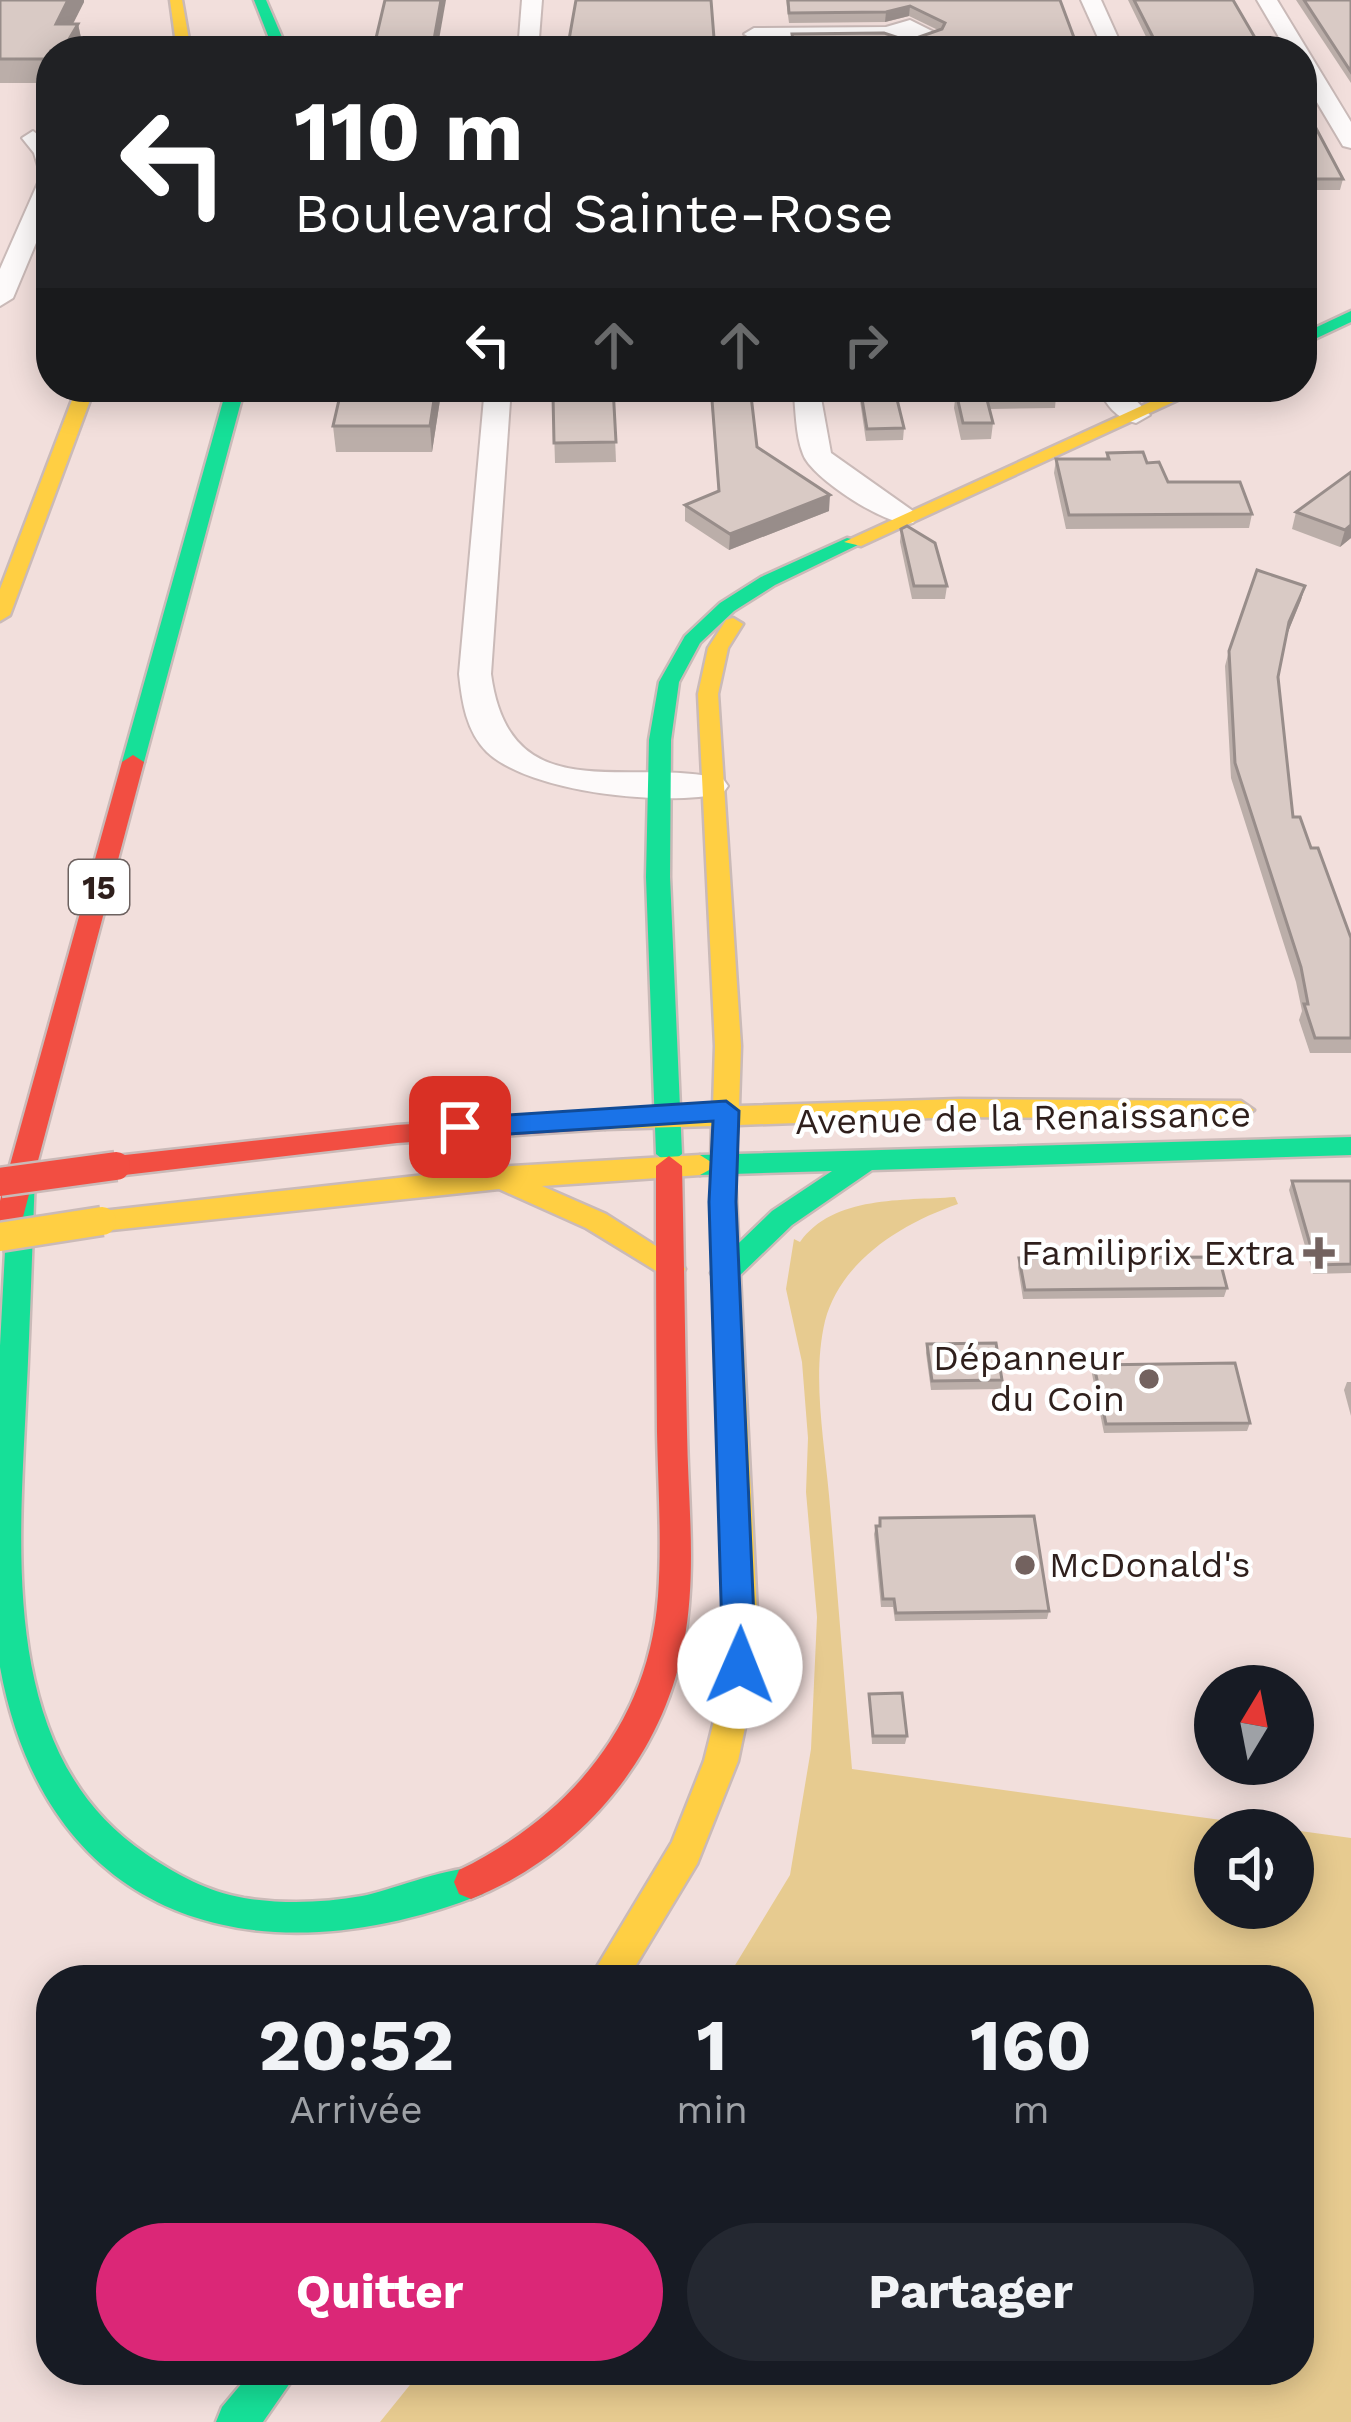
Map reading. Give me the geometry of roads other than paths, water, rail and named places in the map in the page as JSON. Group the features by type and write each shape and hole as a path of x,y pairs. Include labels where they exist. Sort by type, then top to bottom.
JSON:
{"main road":[{"path":"176,0 182,36"},
{"path":"260,0 275,36"},
{"path":"1317,327 1350,317"},
{"path":"0,615 80,402"},
{"name":"15","path":"0,1251 11,1174 232,402"},
{"path":"617,1965 667,1890 702,1821 723,1756 738,1685 741,1613 725,1274 697,1165 666,1114 657,843 665,694 687,647 735,600 903,517 1164,402"},
{"path":"11,1174 4,1650 22,1730 57,1798 99,1845 156,1886 221,1910 299,1921 379,1915 453,1893 555,1831 604,1785 622,1758 654,1687 674,1602 671,1269 714,1111 727,1006 708,694 718,648 758,596 795,568"},
{"name":"Avenue de la Renaissance","path":"11,1174 383,1134 714,1111 1030,1106 1264,1111"},
{"name":"Avenue de la Renaissance","path":"0,1237 308,1194 496,1177 870,1158 1351,1146"},
{"path":"725,1274 782,1218 870,1158"},
{"path":"496,1177 596,1221 671,1269"},
{"path":"237,2422 267,2385"}],"street":[{"path":"529,36 532,0"},
{"path":"1091,0 1107,36"},
{"path":"1267,0 1288,36"},
{"path":"754,32 887,33"},
{"path":"1317,84 1351,141"},
{"path":"33,138 36,142"},
{"path":"0,298 36,213"},
{"path":"497,402 475,674 482,728 517,760 556,774 711,786"},
{"path":"808,402 817,456 903,517"},
{"path":"1118,402 1136,415"}],"place":[{"name":"Familiprix Extra","path":"1319,1253"},
{"name":"Dépanneur du Coin","path":"1149,1379"},
{"name":"McDonald's","path":"1025,1565"}]}
